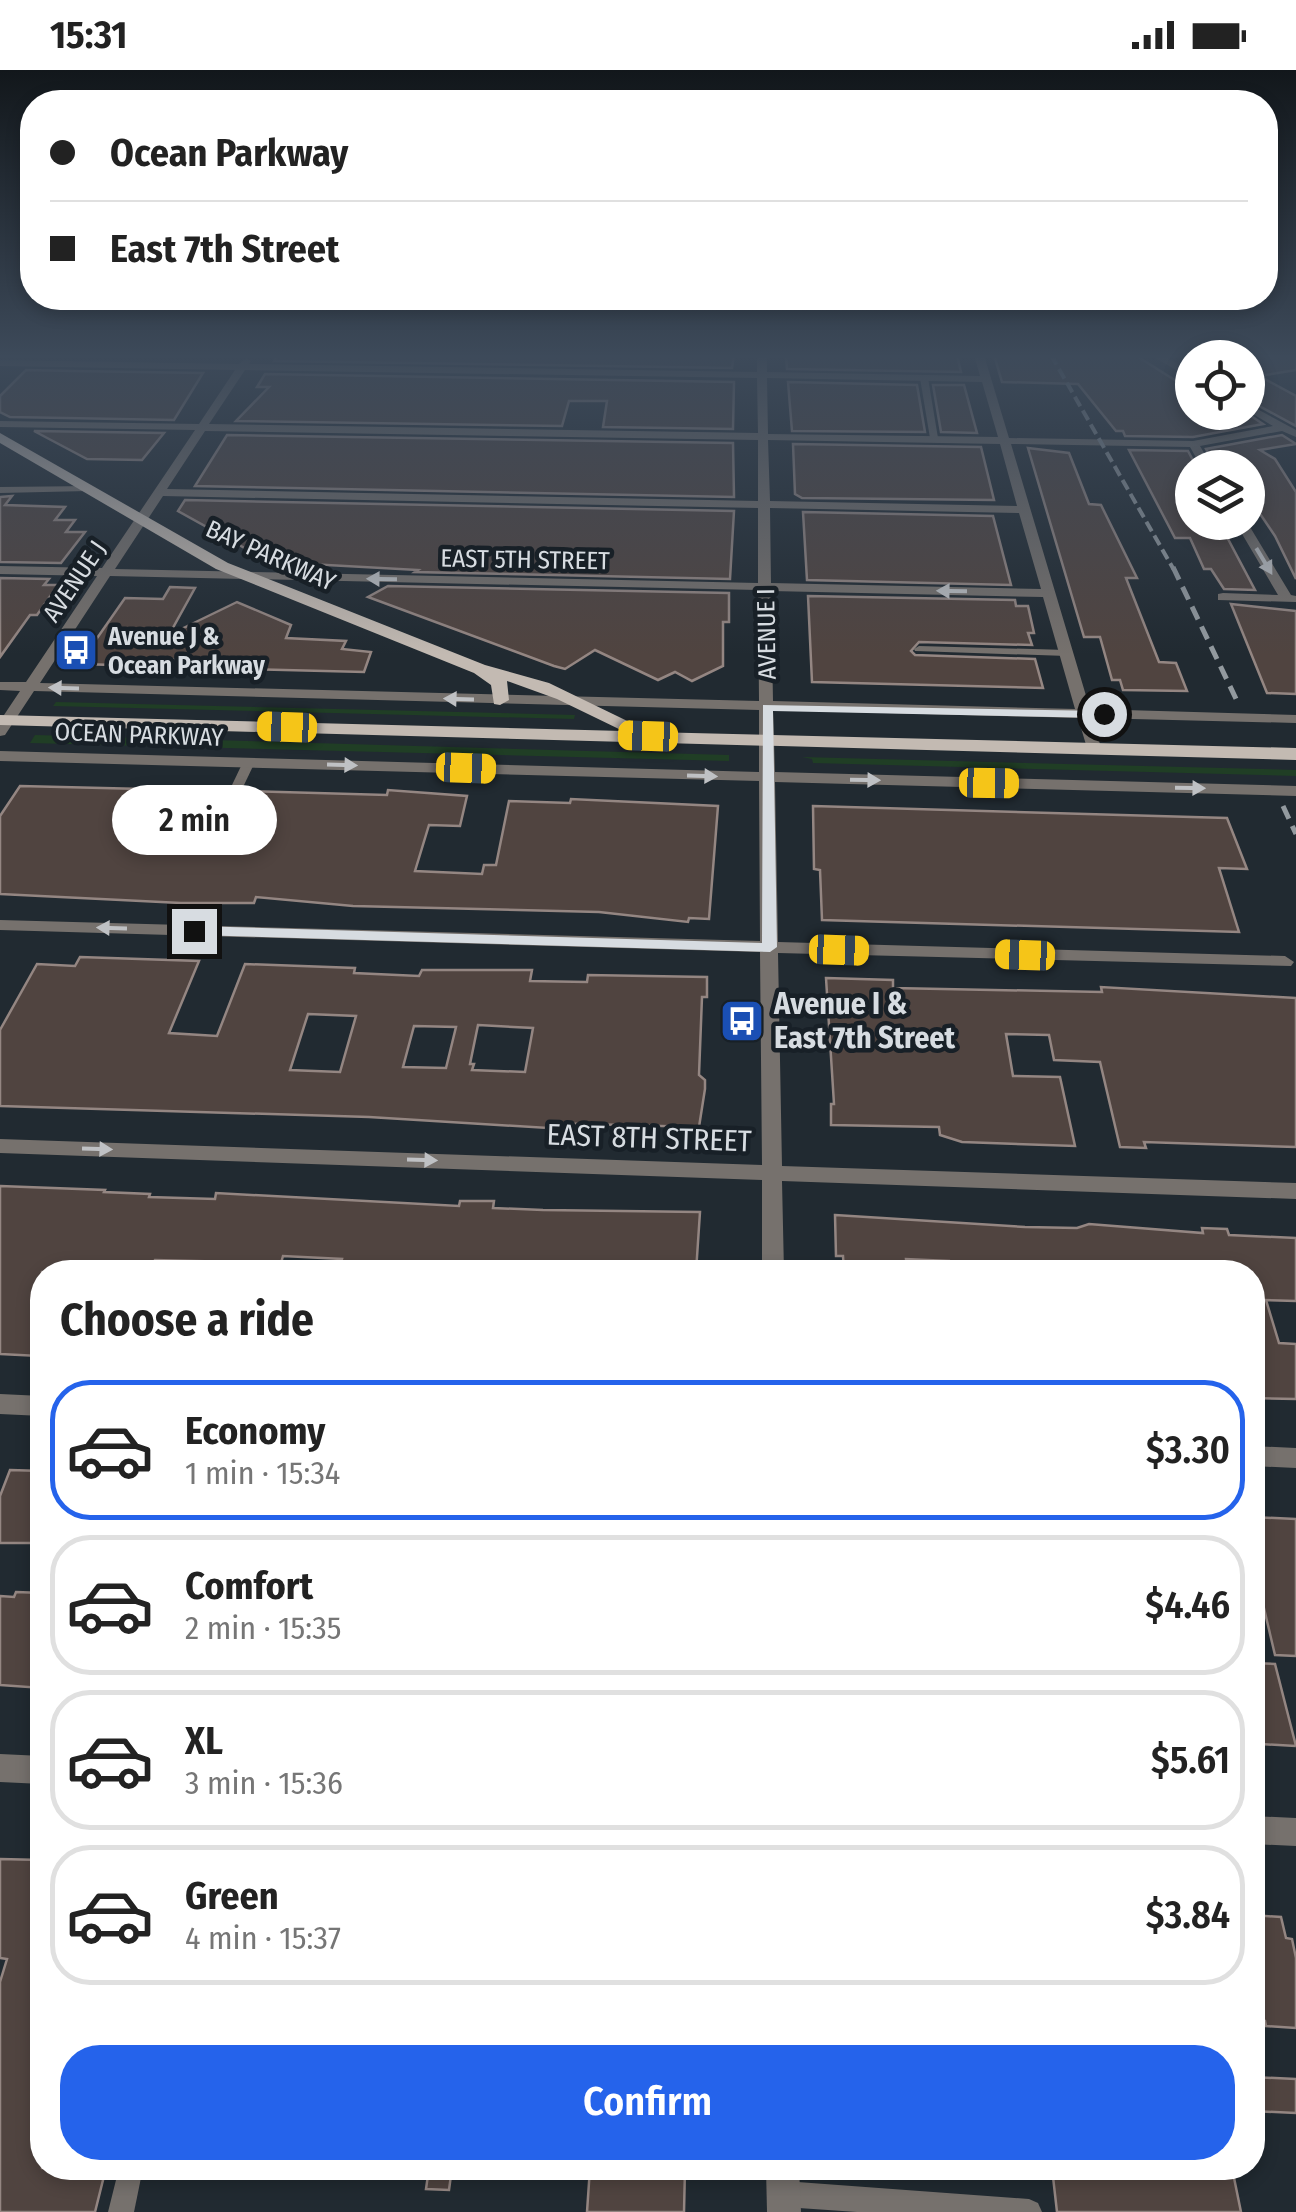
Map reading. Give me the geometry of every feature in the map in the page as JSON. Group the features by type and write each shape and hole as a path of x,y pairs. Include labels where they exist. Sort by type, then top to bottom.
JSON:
{"main road":[{"name":"BAY PARKWAY","path":"31,455 245,575 480,669 510,674 582,702 648,736"},
{"path":"480,669 500,683 500,700"},
{"name":"OCEAN PARKWAY","path":"3,724 1296,754"}],"street":[{"name":"AVENUE J","path":"3,724 184,455"},
{"name":"AVENUE I","path":"763,455 774,1260"},
{"path":"1008,455 1094,748"},
{"path":"0,490 88,488"},
{"path":"160,492 1024,510"},
{"path":"1253,540 1292,599"},
{"name":"EAST 5TH STREET","path":"0,570 1049,593"},
{"path":"1223,597 1292,599"},
{"name":"OCEAN PARKWAY","path":"0,686 1296,718"},
{"name":"OCEAN PARKWAY","path":"0,756 1296,791"},
{"path":"0,925 1285,962"},
{"name":"EAST 8TH STREET","path":"0,1146 1296,1191"},
{"path":"0,1404 30,1405"},
{"path":"1265,1457 1296,1458"},
{"path":"0,1768 30,1769"},
{"path":"1265,1831 1296,1832"}],"lane":[{"path":"919,649 1066,653"},
{"path":"216,831 248,762"},
{"path":"121,2212 128,2180"},
{"path":"784,2191 903,2207 1028,2212"}],"green space":[{"path":"56,702 575,715 574,719 53,706"},
{"path":"35,735 729,755 729,761 30,743"},
{"path":"802,757 1296,770 1296,776 813,763 812,759"}],"building":[{"path":"79,455 146,455 142,460 87,459"},
{"path":"214,455 733,455 734,497 195,486"},
{"path":"793,455 983,455 994,500 802,498 795,494"},
{"path":"1030,455 1070,455 1089,504 1101,505 1137,578 1126,578 1159,662 1176,663 1187,691 1123,690 1120,680 1112,680 1100,637 1084,637"},
{"path":"1132,455 1175,455 1175,538"},
{"path":"1265,455 1275,459 1296,492 1296,579 1265,521"},
{"path":"12,496 5,505 65,507 55,520 75,520 66,532 85,532 61,563 0,562 0,497"},
{"path":"185,500 734,511 730,579 415,572 418,570 309,564 285,568 178,511"},
{"path":"803,512 993,516 1011,585 807,580"},
{"path":"1191,540 1229,540 1255,590 1224,589 1211,569 1204,569"},
{"path":"0,578 49,579 44,585 58,585 0,657"},
{"path":"388,586 729,593 729,622 723,622 723,666 692,681 675,672 658,680 595,650 565,669 368,597"},
{"path":"170,587 195,588 169,635 237,602 291,625 286,638 346,641 342,649 371,652 364,672 202,668 206,660 156,659 152,666 79,664 125,598 163,599"},
{"path":"808,596 1015,600 1016,606 1028,606 1034,633 1028,633 1032,645 919,642 911,651 915,655 1035,659 1043,688 812,682"},
{"path":"1231,604 1296,611 1296,694 1267,693"},
{"path":"20,786 225,791 207,829 215,839 225,833 245,791 387,795 388,790 467,796 460,826 429,825 415,871 482,874 484,865 496,865 509,801 570,803 571,799 718,806 709,919 689,918 688,922 599,912 353,906 256,897 254,903 181,903 0,894 0,816"},
{"path":"813,806 1227,818 1247,869 1219,868 1239,932 822,920 820,870 814,869"},
{"path":"80,957 199,961 169,1033 217,1036 245,964 355,968 354,973 419,976 422,970 532,970 530,981 587,982 588,975 707,977 707,997 702,997 699,1075 705,1080 705,1089 699,1127 548,1123 548,1128 369,1117 0,1106 0,1030 37,964 75,966","holes":["308,1014 356,1016 340,1072 290,1070","478,1025 533,1028 525,1072 472,1070 474,1064 470,1064","414,1026 456,1027 446,1068 403,1067"]},
{"path":"826,978 893,980 893,988 1102,992 1101,987 1296,998 1296,1147 1144,1142 1146,1148 1120,1147 1100,1062 1054,1060 1049,1035 1006,1034 1013,1076 1060,1077 1075,1146 962,1142 940,1135 939,1127 831,1125 834,1104"},
{"path":"0,1186 105,1190 150,1194 149,1197 215,1199 216,1193 459,1206 460,1201 494,1201 493,1208 543,1210 700,1212 697,1260 342,1260 283,1256 282,1260 30,1260 30,1356 0,1354"},
{"path":"835,1215 1025,1227 1077,1228 1089,1224 1203,1233 1202,1228 1227,1229 1229,1235 1296,1238 1296,1301 1266,1300 1279,1343 1296,1344 1296,1399 1265,1398 1265,1260 843,1260 843,1256 836,1256"},
{"path":"10,1470 30,1471 30,1543 0,1543 0,1496"},
{"path":"1265,1518 1296,1519 1296,1656 1275,1655 1265,1613"},
{"path":"16,1592 30,1593 30,1687 0,1685 0,1596 14,1597"},
{"path":"1265,1664 1275,1664 1296,1746 1265,1744"},
{"path":"0,1859 30,1860 30,2180 103,2180 95,2212 0,2212 0,1982 7,1959 0,1958"},
{"path":"1265,1916 1281,1917 1296,1958 1296,2028 1266,2026"},
{"path":"1265,2078 1296,2079 1296,2113 1265,2112"},
{"path":"427,2180 450,2180 449,2190 426,2189"},
{"path":"589,2180 685,2180 684,2212 587,2212"},
{"path":"1053,2180 1234,2180 1241,2212 1057,2212"}],"railway":[{"path":"1108,455 1174,570"},
{"path":"1173,567 1239,705"},
{"path":"1283,806 1296,834"}],"place":[{"name":"Avenue J & Ocean Parkway","path":"76,650"},
{"name":"Avenue I & East 7th Street","path":"742,1021"}],"route":[{"path":"194,931 770,947 767,707 1104,714"}]}
